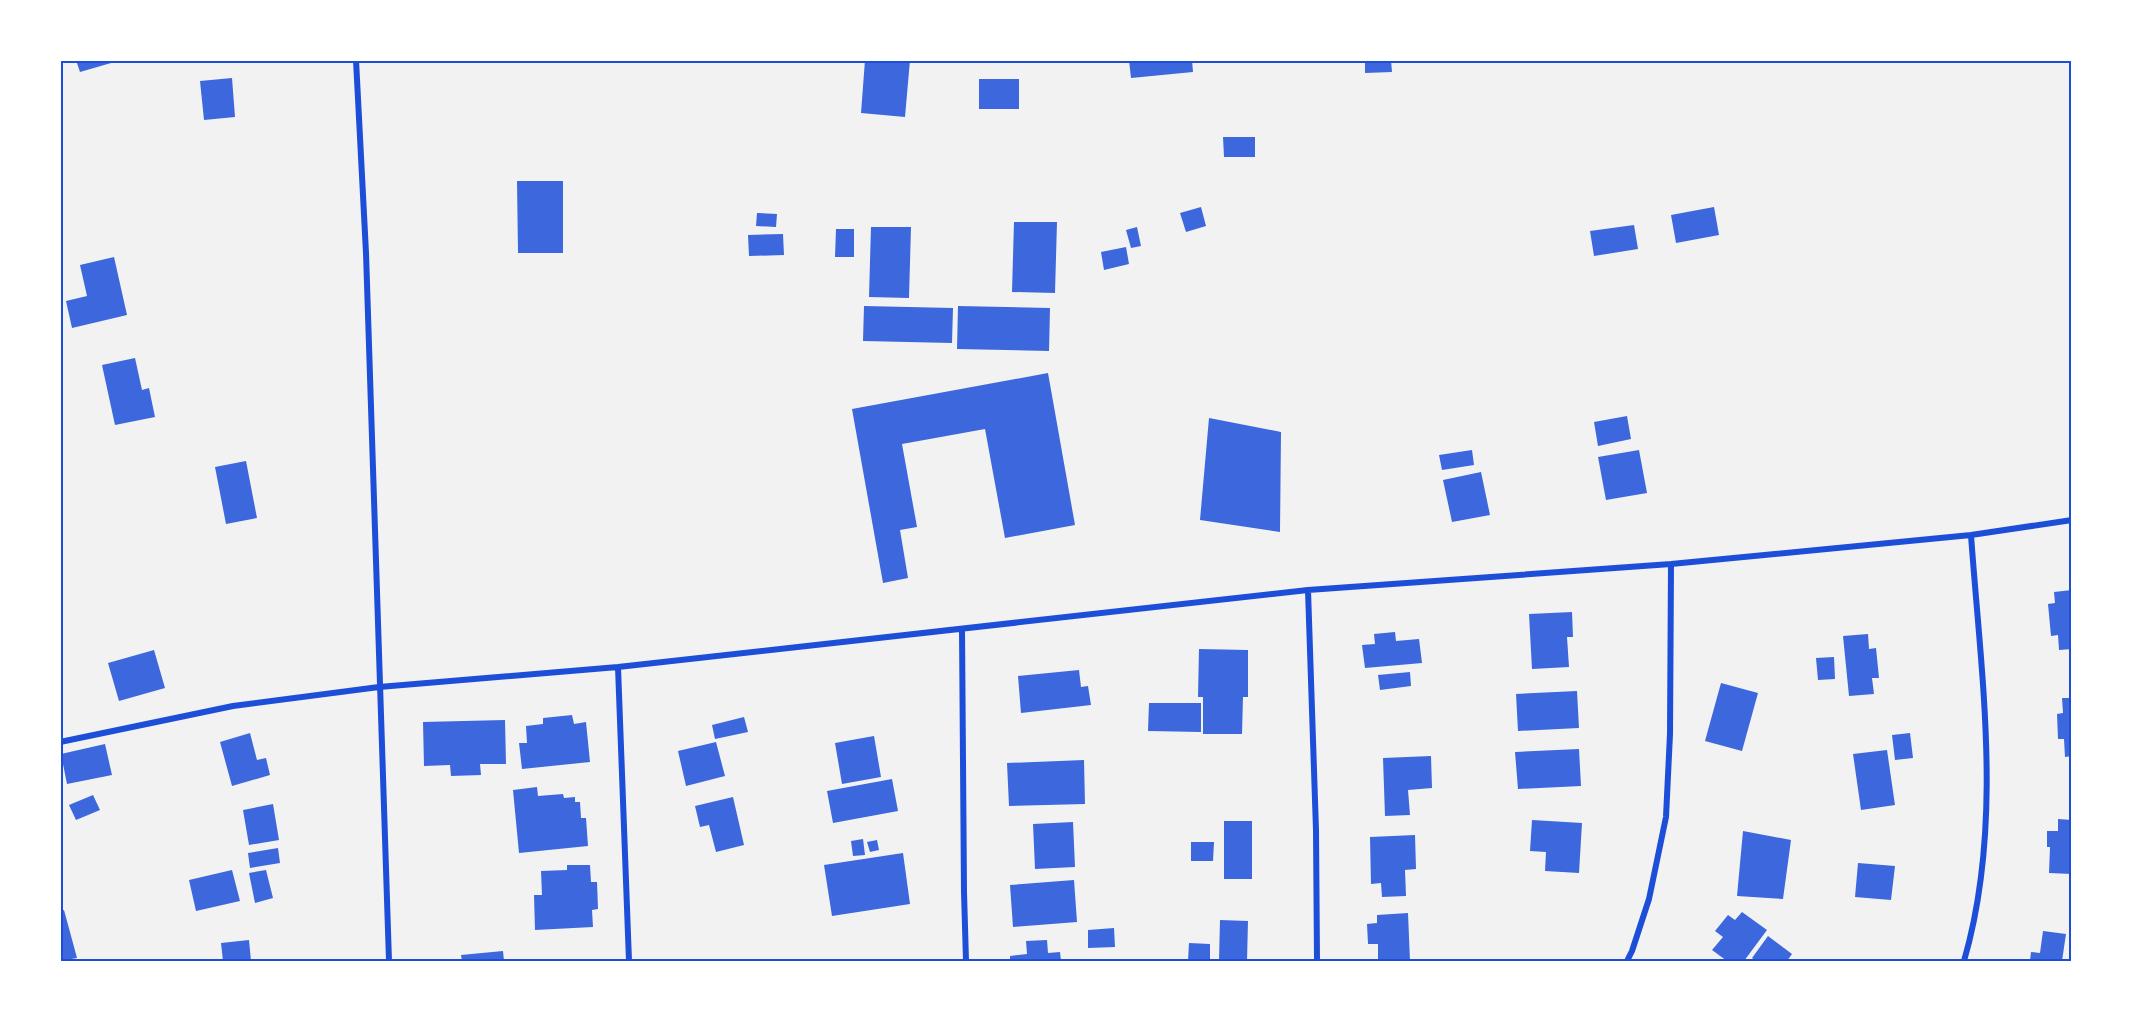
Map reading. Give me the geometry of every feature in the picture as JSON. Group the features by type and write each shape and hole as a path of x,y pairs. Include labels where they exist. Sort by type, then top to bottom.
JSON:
{"street":[{"path":"356,60 367,265 389,961"},
{"path":"60,742 233,706 379,687 618,667 1308,590 1671,564 1971,535 2072,520"},
{"path":"1964,961 1970,940 1982,870 1986,815 1987,751 1971,535"},
{"path":"1627,961 1649,899 1666,816 1670,734 1671,564"},
{"path":"1308,590 1316,830 1317,961"},
{"path":"962,629 963,892 966,961"},
{"path":"618,667 629,961"}],"building":[{"path":"76,60 118,60 118,61 80,72"},
{"path":"865,60 910,60 905,117 861,113"},
{"path":"1129,60 1192,60 1193,72 1131,78"},
{"path":"1365,60 1391,60 1392,72 1365,73"},
{"path":"232,78 235,117 204,120 200,81"},
{"path":"979,79 1019,79 1019,109 979,109"},
{"path":"1223,137 1255,137 1255,157 1224,157"},
{"path":"517,181 563,181 563,253 518,253"},
{"path":"1201,207 1206,226 1186,232 1180,213"},
{"path":"1714,207 1719,235 1676,243 1671,215"},
{"path":"757,213 777,214 776,227 756,226"},
{"path":"1014,222 1057,222 1055,293 1012,292"},
{"path":"1634,225 1638,249 1594,256 1590,231"},
{"path":"871,227 911,227 909,298 869,297"},
{"path":"1137,227 1141,246 1131,248 1126,230"},
{"path":"836,229 854,229 854,257 835,257"},
{"path":"783,234 784,255 749,256 748,235"},
{"path":"1126,247 1129,264 1104,270 1101,252"},
{"path":"114,257 127,315 72,328 66,301 87,296 80,265"},
{"path":"864,306 953,308 952,343 863,341"},
{"path":"958,306 1050,308 1049,351 957,349"},
{"path":"135,358 142,390 149,388 155,417 115,425 102,365"},
{"path":"1048,373 1075,525 1005,538 985,429 902,444 917,527 900,530 908,578 883,583 852,409"},
{"path":"1627,416 1631,439 1598,446 1594,422"},
{"path":"1209,418 1281,432 1280,532 1200,520"},
{"path":"1472,450 1474,465 1442,470 1439,455"},
{"path":"1639,450 1647,493 1606,500 1598,457"},
{"path":"246,461 257,518 226,524 215,467"},
{"path":"1481,472 1490,515 1452,522 1443,480"},
{"path":"2072,590 2072,649 2059,650 2058,635 2051,636 2048,604 2055,603 2054,592"},
{"path":"1572,612 1573,637 1567,637 1569,667 1532,669 1529,614"},
{"path":"1395,632 1396,641 1419,639 1422,663 1365,668 1362,645 1375,644 1374,634"},
{"path":"1868,634 1869,649 1876,648 1879,678 1872,678 1874,694 1849,696 1843,636"},
{"path":"1199,649 1248,650 1248,697 1243,697 1242,734 1203,734 1203,697 1198,697"},
{"path":"154,650 165,688 119,701 108,663"},
{"path":"1834,657 1835,679 1818,680 1816,658"},
{"path":"1079,670 1081,687 1088,686 1091,705 1021,713 1018,676"},
{"path":"1410,672 1411,686 1380,690 1378,675"},
{"path":"1721,683 1758,693 1742,751 1705,741"},
{"path":"1577,691 1579,728 1518,731 1516,694"},
{"path":"2062,698 2072,698 2072,756 2065,757 2064,739 2058,739 2057,714 2063,713"},
{"path":"1149,703 1201,703 1201,732 1148,731"},
{"path":"572,715 574,724 586,722 590,762 522,769 519,743 527,743 526,726 543,724 543,718"},
{"path":"744,717 748,732 715,739 712,725"},
{"path":"505,720 506,764 480,764 481,775 451,776 450,765 424,766 423,722"},
{"path":"250,733 257,760 266,758 270,775 232,786 220,742"},
{"path":"1910,733 1913,758 1895,760 1892,735"},
{"path":"874,736 881,777 842,784 835,743"},
{"path":"716,742 725,776 686,786 678,751"},
{"path":"105,744 112,775 67,784 61,754"},
{"path":"1579,749 1581,786 1518,789 1515,752"},
{"path":"1887,750 1895,805 1861,810 1853,754"},
{"path":"1431,756 1432,788 1408,790 1410,815 1385,816 1383,758"},
{"path":"1084,760 1085,804 1009,806 1007,763"},
{"path":"892,779 898,811 833,823 827,791"},
{"path":"537,787 538,796 563,794 564,798 575,797 575,802 580,802 581,818 586,818 588,846 519,853 513,790"},
{"path":"93,795 100,810 76,820 69,805"},
{"path":"733,797 744,845 716,852 709,825 700,827 695,806"},
{"path":"273,804 279,840 249,845 243,810"},
{"path":"2058,819 2072,820 2072,874 2049,873 2050,847 2047,847 2047,831 2058,831"},
{"path":"1532,820 1582,823 1579,873 1545,871 1546,852 1530,851"},
{"path":"1224,821 1252,821 1252,879 1224,879"},
{"path":"1073,822 1075,867 1035,869 1033,824"},
{"path":"1743,831 1791,840 1783,899 1737,896"},
{"path":"1415,835 1416,869 1405,870 1406,896 1382,897 1381,883 1371,884 1370,837"},
{"path":"863,839 865,855 853,856 851,841"},
{"path":"877,840 879,850 870,852 867,842"},
{"path":"1191,842 1214,842 1213,861 1191,861"},
{"path":"278,848 280,863 250,868 248,853"},
{"path":"903,853 910,904 832,916 824,865"},
{"path":"1858,863 1895,866 1891,900 1855,897"},
{"path":"567,865 590,865 591,882 597,882 598,909 592,910 593,927 535,930 534,895 542,895 541,871 567,870"},
{"path":"232,870 240,901 196,911 189,880"},
{"path":"266,870 273,898 255,903 249,873"},
{"path":"1074,880 1077,922 1013,927 1010,885"},
{"path":"64,910 77,958 60,961 60,911"},
{"path":"1742,912 1767,930 1744,961 1727,961 1712,950 1723,937 1715,931 1728,915 1735,920"},
{"path":"1408,913 1410,961 1378,961 1378,944 1368,944 1367,924 1377,923 1377,915"},
{"path":"1220,920 1248,921 1247,961 1219,961"},
{"path":"1114,928 1115,947 1088,948 1088,930"},
{"path":"2043,931 2066,934 2062,961 2030,961 2031,952 2040,953"},
{"path":"1768,936 1792,954 1787,961 1756,961 1752,958"},
{"path":"249,940 251,961 223,961 221,943"},
{"path":"1047,940 1048,953 1060,952 1061,961 1010,961 1010,956 1027,954 1026,941"},
{"path":"1189,943 1210,944 1210,961 1188,961"},
{"path":"503,951 504,961 462,961 461,955"}]}
